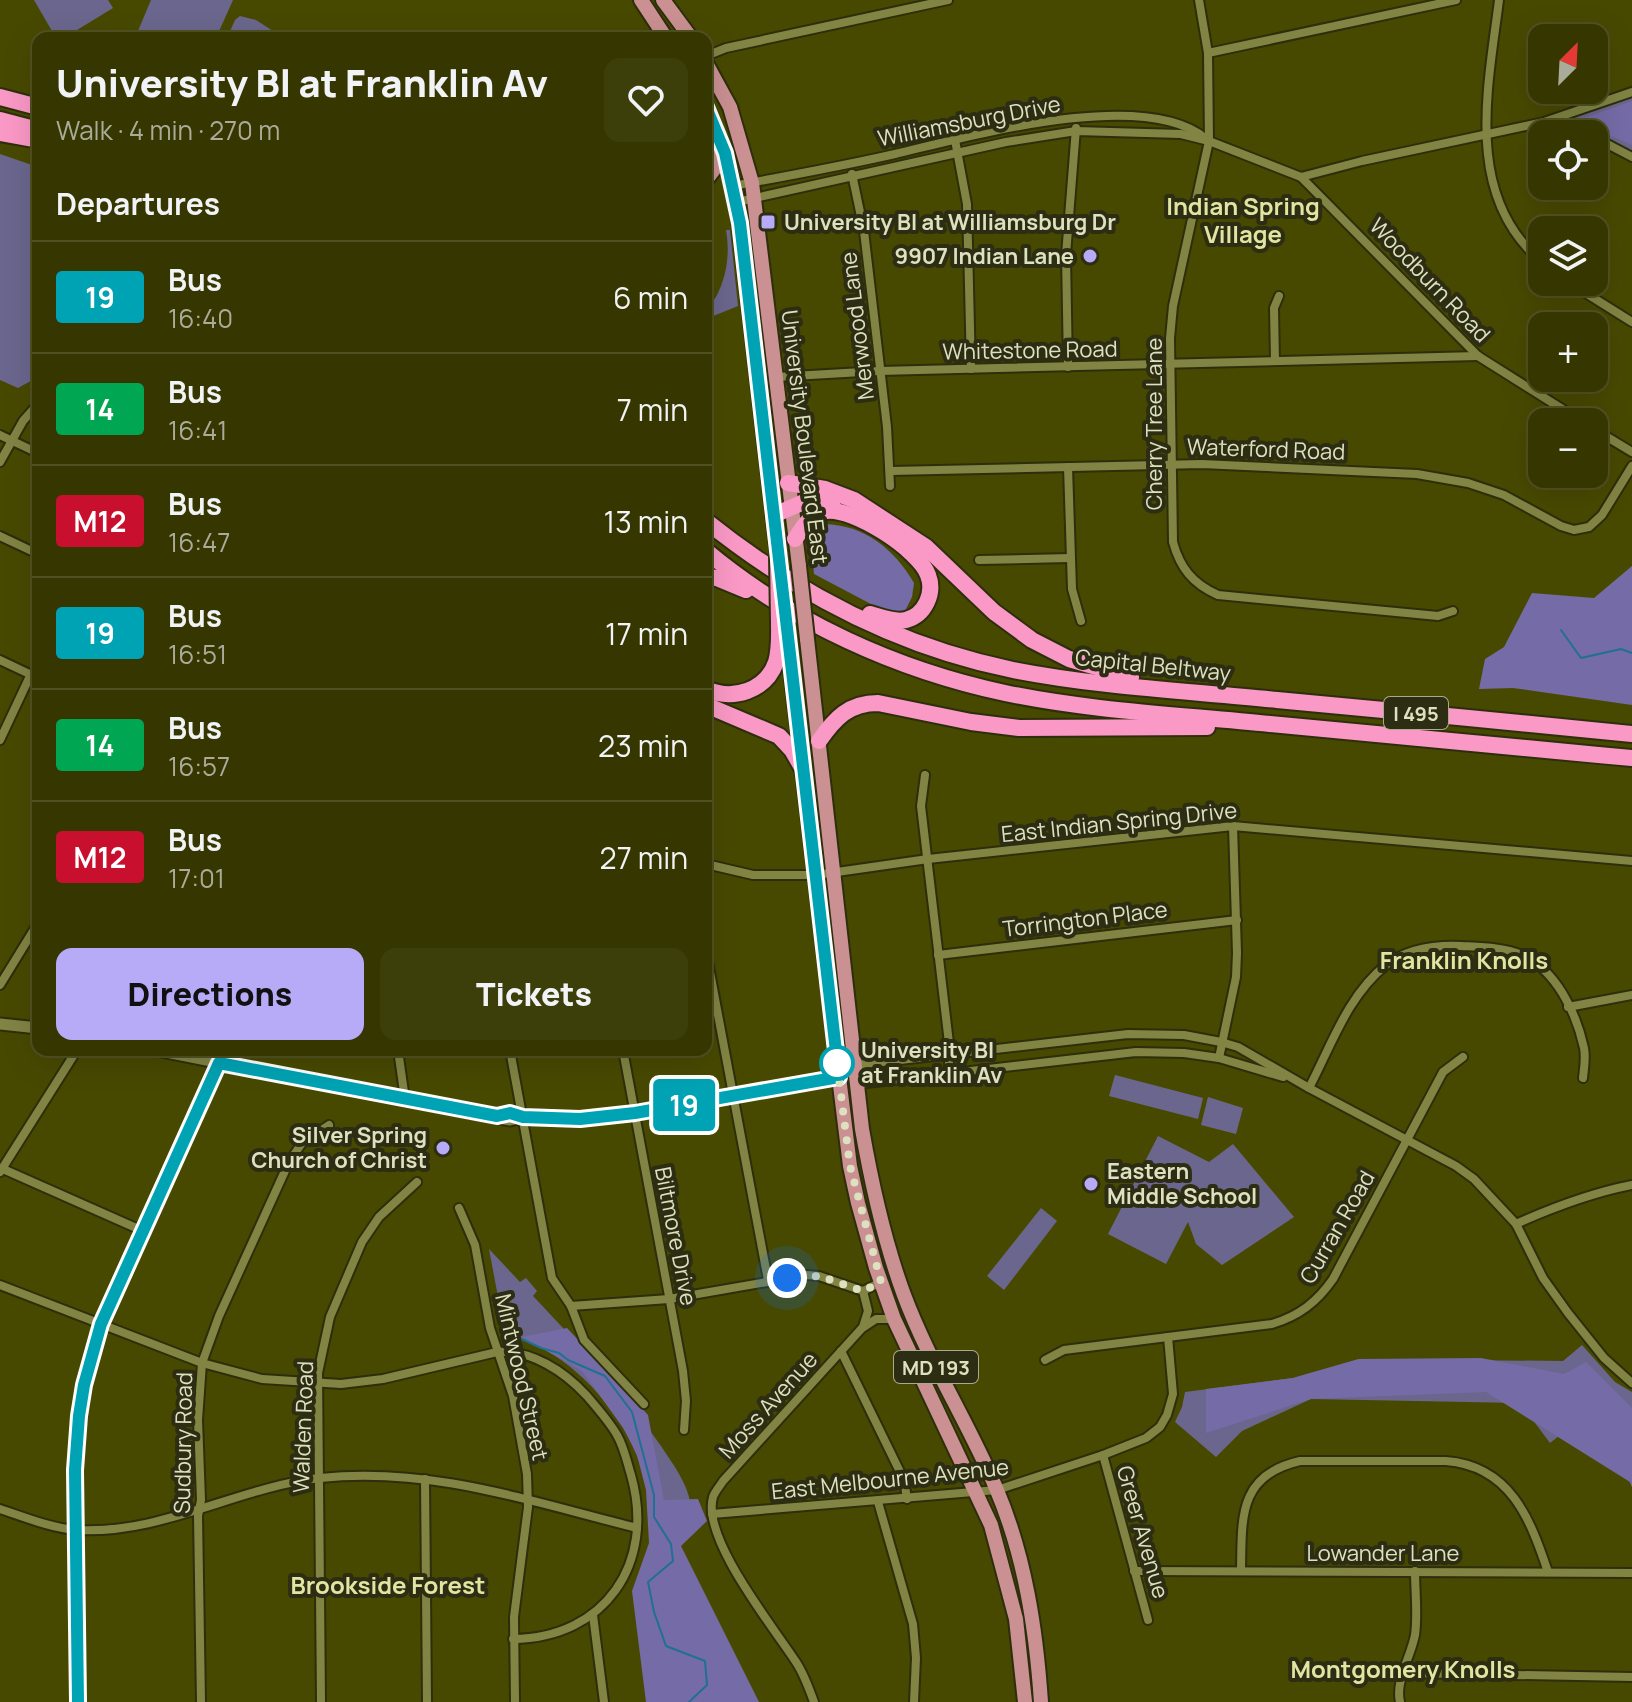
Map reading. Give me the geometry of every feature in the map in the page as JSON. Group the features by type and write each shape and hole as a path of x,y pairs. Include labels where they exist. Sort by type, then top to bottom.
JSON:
{"highway":[{"path":"0,97 32,105"},
{"path":"0,120 32,128"},
{"path":"0,133 32,138"},
{"path":"788,483 840,493 880,515 926,547 1014,629 1049,650 1104,671 1199,692"},
{"path":"774,515 813,498 853,504 880,515"},
{"path":"795,539 807,521 817,514 825,510 844,513 876,528 906,548 928,572 931,583 930,594 919,613 896,621 806,590"},
{"name":"Capital Beltway","path":"712,526 806,590 857,618 968,659 1038,674 1632,734"},
{"path":"712,691 735,695 747,691 765,680 776,661 782,624 778,555"},
{"name":"I 495","path":"712,556 753,587 848,641 927,672 1006,693 1108,708 1632,758"},
{"path":"712,578 728,582 848,641"},
{"path":"819,741 842,713 865,703 893,705 958,720 1019,728 1280,725"},
{"path":"712,708 779,736 792,750 804,771"}],"main road":[{"path":"641,0 662,32"},
{"path":"663,0 687,32"},
{"name":"University Boulevard East","path":"712,74 730,107 752,183 871,1179 897,1275 924,1344 997,1490 1033,1612 1041,1702"},
{"path":"712,122 712,141 719,163 712,172"},
{"name":"University Boulevard East","path":"712,122 725,153 737,202 778,555"},
{"name":"MD 193","path":"782,624 804,771 850,1166 894,1319 991,1525 1016,1619 1025,1702"}],"street":[{"path":"712,54 948,0"},
{"name":"Cherry Tree Lane","path":"1199,0 1208,53 1209,141 1173,306 1169,364 1173,542 1176,554 1187,574 1206,589 1235,598 1438,616 1453,611"},
{"path":"1208,53 1456,0"},
{"path":"1499,0 1485,135 1492,183 1498,199 1519,237 1528,247"},
{"path":"1550,120 1632,92"},
{"name":"Williamsburg Drive","path":"733,186 1040,122 1076,118 1140,117 1160,120 1196,131 1209,141"},
{"path":"1068,367 1066,255 1076,118"},
{"path":"1301,177 1528,126"},
{"name":"Williamsburg Drive","path":"737,202 1006,142 1076,131 1164,133 1209,141 1301,177"},
{"path":"955,140 967,204 971,369"},
{"path":"1608,144 1632,157"},
{"name":"Merwood Lane","path":"849,164 864,231 890,486"},
{"name":"Woodburn Road","path":"1301,177 1478,356 1561,408"},
{"path":"1275,361 1274,308 1279,296"},
{"path":"1590,296 1632,322"},
{"name":"Whitestone Road","path":"776,377 879,371 1478,356"},
{"path":"0,462 32,411"},
{"path":"0,435 32,450"},
{"path":"1608,437 1632,452"},
{"name":"Waterford Road","path":"890,471 1171,464 1441,476 1504,495 1561,526 1582,530 1602,515 1632,466"},
{"path":"1068,467 1072,589 1081,621"},
{"path":"0,536 32,551"},
{"path":"979,560 1070,558"},
{"path":"0,660 32,675"},
{"path":"0,740 32,680"},
{"path":"925,775 921,806 950,1054 949,1073"},
{"path":"1219,1058 1236,977 1233,826"},
{"name":"East Indian Spring Drive","path":"712,865 753,875 816,875 928,859 1233,826 1632,861"},
{"name":"Torrington Place","path":"938,955 1237,920"},
{"path":"0,985 32,933"},
{"path":"1309,1088 1364,986 1388,964 1424,948 1455,946 1518,953 1538,963 1555,980 1584,1047 1583,1078"},
{"path":"712,982 768,1280"},
{"path":"1568,1007 1632,995"},
{"path":"0,1024 32,1027"},
{"path":"185,1056 497,1116 510,1113 523,1117 580,1119 734,1097 839,1077 856,1065 1128,1034 1184,1035 1221,1042 1238,1047 1474,1179 1516,1224 1543,1278 1568,1313 1604,1358 1632,1383"},
{"path":"839,1077 858,1084 1136,1052 1184,1053 1219,1058 1309,1088"},
{"path":"73,1056 2,1171 143,1231"},
{"path":"78,1702 75,1470 79,1416 101,1324 222,1056"},
{"path":"399,1056 405,1099"},
{"path":"511,1056 552,1278 572,1310 584,1340 644,1404"},
{"name":"Biltmore Drive","path":"624,1056 686,1391 684,1430"},
{"name":"Curran Road","path":"1045,1360 1064,1350 1272,1324 1291,1318 1307,1308 1333,1279 1443,1072 1463,1057"},
{"name":"Sudbury Road","path":"201,1702 198,1420 202,1363 219,1316 289,1162 302,1143 329,1125"},
{"name":"Walden Road","path":"321,1702 318,1383 330,1317 362,1242 379,1217 417,1182"},
{"path":"1516,1224 1560,1204 1632,1185"},
{"name":"Mintwood Street","path":"459,1208 475,1245 490,1328 513,1396 527,1474 528,1500 513,1639 515,1702"},
{"path":"572,1310 669,1299 768,1280 819,1276 863,1291 897,1275"},
{"path":"0,1285 202,1363 262,1379 318,1383 383,1379 511,1351 545,1362 575,1383 618,1436 636,1494 637,1528 633,1557 627,1570 612,1596 593,1615 552,1635 513,1639"},
{"path":"863,1291 868,1311 863,1327"},
{"path":"863,1327 876,1319 894,1319"},
{"name":"Moss Avenue","path":"712,1514 713,1497 723,1481 863,1327"},
{"name":"East Melbourne Avenue","path":"712,1514 997,1490 1103,1455 1146,1438 1160,1427 1167,1415 1173,1394 1168,1337"},
{"path":"841,1351 904,1480 907,1499"},
{"name":"Greer Avenue","path":"1103,1455 1148,1620"},
{"path":"1241,1570 1242,1514 1247,1497 1262,1478 1282,1465 1300,1461 1446,1461 1461,1462 1482,1470 1507,1487 1522,1507 1548,1572"},
{"path":"0,1509 75,1530 140,1525 261,1489 319,1478 389,1475 465,1484 637,1528"},
{"path":"425,1479 427,1702"},
{"path":"878,1502 913,1624 916,1658 914,1702"},
{"path":"712,1514 719,1537 739,1577 798,1664 814,1702"},
{"name":"Lowander Lane","path":"1134,1571 1632,1573"},
{"path":"1400,1702 1398,1696 1403,1673 1416,1631 1415,1571"},
{"path":"593,1615 604,1702"},
{"path":"1403,1673 1632,1677"}],"shaded area":[{"path":"34,0 108,0 113,8 74,32 53,32"},
{"path":"151,0 233,0 219,32 138,32"},
{"path":"240,16 256,20 275,32 230,32"},
{"path":"1632,96 1632,151 1608,140 1608,120 1560,120"},
{"path":"1632,101 1632,145 1608,135 1608,120 1579,120"},
{"path":"0,154 32,165 32,380 18,388 0,380"},
{"path":"726,230 730,230 738,306 712,317 712,303 725,272"},
{"path":"824,524 839,525 865,534 897,560 914,583 912,597 904,613 888,613 814,574 810,532"},
{"path":"1632,566 1632,705 1513,688 1479,689 1485,659 1504,647 1532,593 1594,598"},
{"path":"1115,1075 1203,1098 1198,1119 1109,1096"},
{"path":"1208,1097 1243,1108 1236,1134 1201,1125"},
{"path":"1158,1136 1209,1162 1233,1144 1294,1217 1222,1265 1196,1244 1188,1222 1166,1264 1108,1234"},
{"path":"1041,1208 1057,1221 1004,1290 987,1276"},
{"path":"489,1249 520,1282 526,1278 537,1291 533,1296 638,1415 679,1473 690,1502 655,1510 632,1444 605,1402 560,1359 524,1339 505,1334"},
{"path":"567,1328 648,1415 664,1500 698,1499 707,1521 681,1546 759,1702 646,1702 632,1591 649,1543 646,1490 637,1455 624,1429 582,1371 522,1337"},
{"path":"1582,1345 1615,1382 1632,1392 1632,1487 1569,1428 1550,1443 1520,1403 1311,1399 1242,1431 1216,1457 1175,1422 1185,1392 1293,1378 1359,1359 1563,1361"},
{"path":"1481,1358 1564,1374 1586,1362 1632,1408 1632,1487 1630,1482 1486,1392 1311,1399 1206,1433 1206,1389 1293,1378 1359,1359"}],"waterway":[{"path":"1561,630 1581,658 1621,649 1632,653"},
{"path":"522,1339 605,1376 632,1412 654,1495 654,1517 671,1544 673,1561 648,1582 654,1612 666,1646 705,1661 707,1685 689,1702"}],"bus line":[{"name":"19","path":"78,1702 75,1470 84,1385 101,1324 219,1063 497,1116 510,1113 523,1117 580,1119 734,1097 839,1077 740,223 725,153 712,122"}],"place":[{"name":"University Bl at Williamsburg Dr","path":"768,222"},
{"name":"9907 Indian Lane","path":"1090,256"},
{"name":"University Bl at Franklin Av","path":"837,1063"},
{"name":"Silver Spring Church of Christ","path":"443,1148"},
{"name":"Eastern Middle School","path":"1091,1184"}],"district":[{"name":"Indian Spring Village","path":"1243,219"},
{"name":"Franklin Knolls","path":"1464,959"},
{"name":"Brookside Forest","path":"388,1584"},
{"name":"Montgomery Knolls","path":"1403,1668"}],"route":[{"path":"787,1278 819,1276 863,1291 881,1282 850,1166 837,1063"}]}
